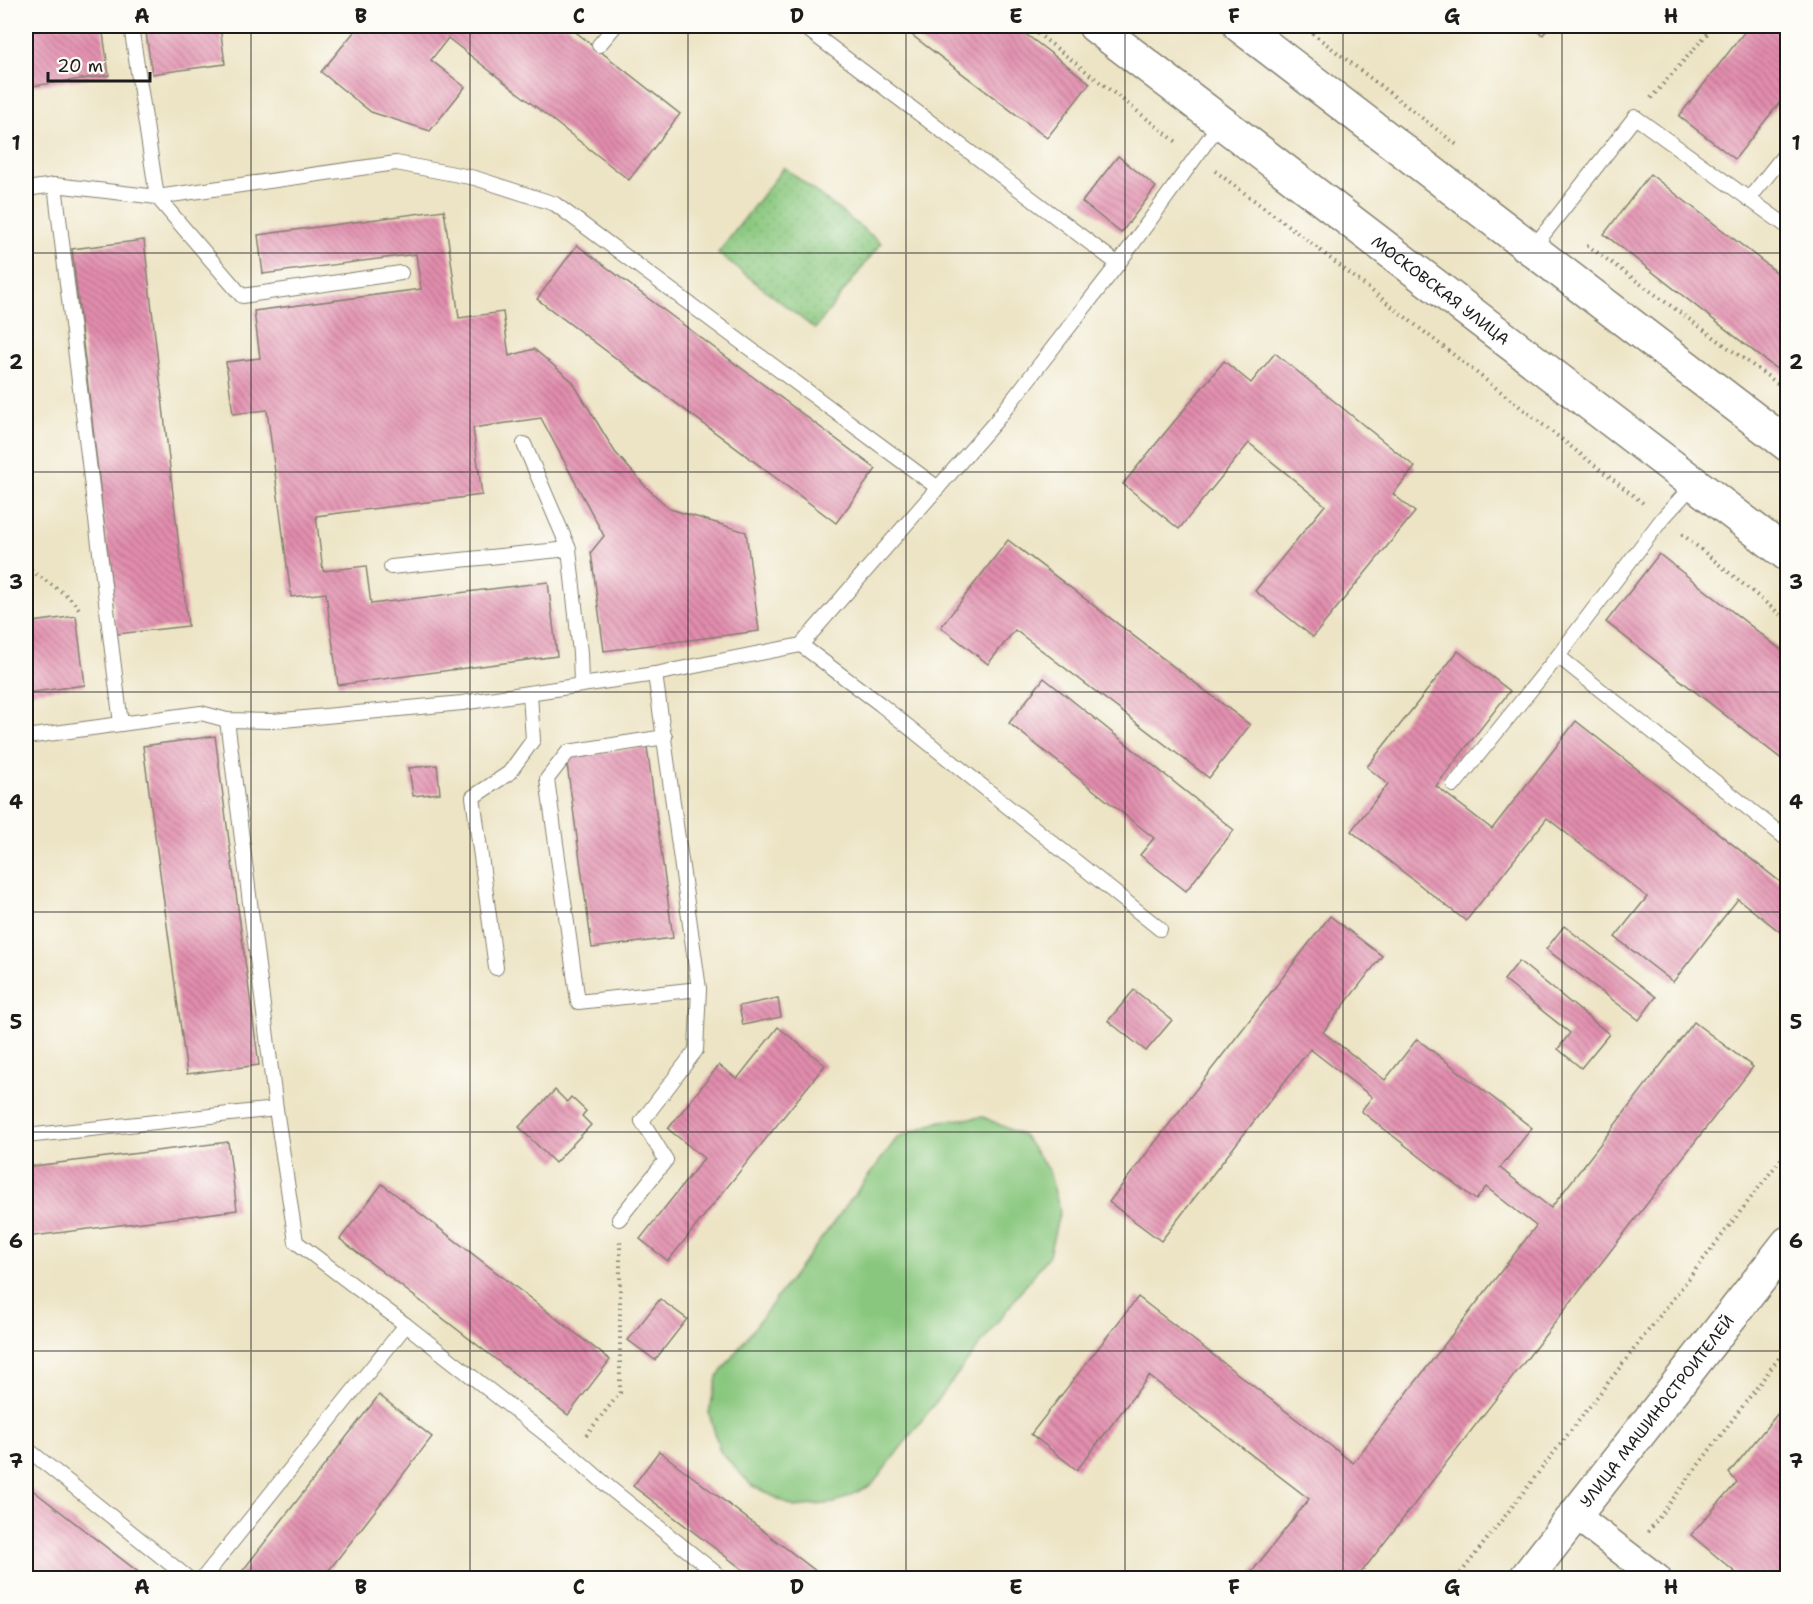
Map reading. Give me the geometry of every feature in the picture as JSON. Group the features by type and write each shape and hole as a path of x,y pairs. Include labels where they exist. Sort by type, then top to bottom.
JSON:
{"main road":[{"name":"МОСКОВСКАЯ УЛИЦА","path":"1095,26 1788,555"},
{"path":"1240,26 1788,445"},
{"name":"УЛИЦА МАШИНОСТРОИТЕЛЕЙ","path":"1526,1578 1788,1243"}],"street":[{"path":"1575,1515 1657,1578"}],"lane":[{"path":"131,26 157,197 242,296 401,273"},
{"path":"599,45 615,26"},
{"path":"803,26 1118,264"},
{"path":"1532,249 1635,117 1788,227"},
{"path":"26,737 201,713 227,720 273,721 462,703 655,674 801,645 996,421 1118,264 1221,122"},
{"path":"1749,199 1788,150"},
{"path":"26,189 55,185 157,197 396,163 475,178 555,204 938,488"},
{"path":"55,185 121,724"},
{"path":"524,444 569,549 581,684"},
{"path":"1454,785 1558,656 1662,519 1694,484"},
{"path":"391,567 569,549"},
{"path":"801,645 880,704 1160,929"},
{"path":"1558,656 1788,840"},
{"path":"619,1219 666,1160 642,1121 696,1050 699,989 655,674"},
{"path":"496,968 473,797 509,773 533,740 530,694"},
{"path":"227,720 276,1110 296,1242 571,1454 722,1578"},
{"path":"665,737 568,752 547,779 578,1002 699,989"},
{"path":"26,1136 276,1110"},
{"path":"203,1578 406,1325"},
{"path":"26,1448 188,1578"}],"path":[{"path":"1028,26 1294,230 1788,621"},
{"path":"1635,117 1714,26"},
{"path":"26,567 69,597 112,645"},
{"path":"1457,1578 1788,1150"},
{"path":"571,1454 620,1393 619,1219"},
{"path":"1630,1557 1788,1346"}],"green space":[{"path":"784,167 881,243 815,329 718,253"},
{"path":"983,1117 1024,1136 1049,1171 1060,1210 1049,1255 872,1485 835,1503 794,1507 751,1485 720,1451 709,1413 717,1377 898,1137 941,1121"}],"building":[{"path":"26,26 102,26 109,75 26,87"},
{"path":"145,26 220,26 225,64 152,74"},
{"path":"359,26 568,26 680,114 629,180 448,38 431,60 465,87 430,131 371,112 321,72"},
{"path":"900,26 1015,26 1090,83 1047,138"},
{"path":"1531,26 1550,26 1543,35"},
{"path":"1749,26 1788,26 1788,92 1735,159 1679,116"},
{"path":"1118,156 1156,187 1121,233 1082,202"},
{"path":"1650,174 1788,281 1788,378 1604,234"},
{"path":"444,210 459,318 503,312 509,356 534,349 572,381 615,452 645,486 670,509 746,532 759,631 604,651 591,552 604,536 541,418 473,428 482,495 316,516 323,571 366,566 371,604 548,582 557,656 338,685 326,593 291,597 267,410 233,414 226,362 260,358 254,311 421,289 416,254 263,274 258,235"},
{"path":"144,240 188,626 117,634 72,249"},
{"path":"577,245 876,469 836,523 537,299"},
{"path":"1275,353 1415,467 1393,494 1415,512 1313,637 1255,591 1325,505 1249,443 1179,529 1123,484 1224,361 1251,383"},
{"path":"1008,540 1250,725 1209,778 1015,630 988,664 941,627"},
{"path":"1659,554 1788,655 1788,764 1606,622"},
{"path":"76,616 85,685 26,693 26,623"},
{"path":"1458,651 1510,691 1436,786 1492,829 1576,721 1788,888 1788,938 1738,899 1673,982 1615,937 1647,897 1547,818 1466,921 1351,831 1388,784 1367,767"},
{"path":"1044,678 1234,830 1186,891 1140,855 1154,838 1009,723"},
{"path":"215,736 259,1065 187,1074 143,746"},
{"path":"647,747 673,938 592,948 566,757"},
{"path":"437,765 440,793 413,796 409,768"},
{"path":"1330,916 1382,956 1323,1032 1385,1080 1417,1039 1532,1128 1500,1168 1551,1208 1694,1022 1753,1067 1357,1578 1247,1578 1309,1499 1149,1376 1077,1470 1031,1434 1138,1297 1353,1463 1536,1226 1486,1187 1476,1200 1361,1111 1372,1097 1310,1049 1161,1241 1109,1202"},
{"path":"1564,926 1656,997 1639,1020 1546,949"},
{"path":"1519,961 1609,1034 1581,1068 1558,1049 1570,1033 1504,980"},
{"path":"1134,990 1172,1020 1146,1051 1108,1021"},
{"path":"778,998 781,1017 743,1025 739,1006"},
{"path":"778,1027 825,1065 668,1261 640,1239 704,1158 668,1129 719,1065 737,1079"},
{"path":"555,1090 567,1102 571,1097 586,1111 582,1116 591,1125 555,1163 519,1127"},
{"path":"228,1142 237,1210 26,1237 26,1167"},
{"path":"382,1184 610,1360 568,1415 340,1239"},
{"path":"660,1299 687,1319 655,1360 628,1340"},
{"path":"379,1395 432,1437 323,1578 237,1578"},
{"path":"1788,1401 1788,1578 1742,1578 1691,1535 1737,1482 1729,1473"},
{"path":"659,1451 825,1578 754,1578 633,1486"},
{"path":"26,1485 146,1578 43,1578 26,1565"}]}
